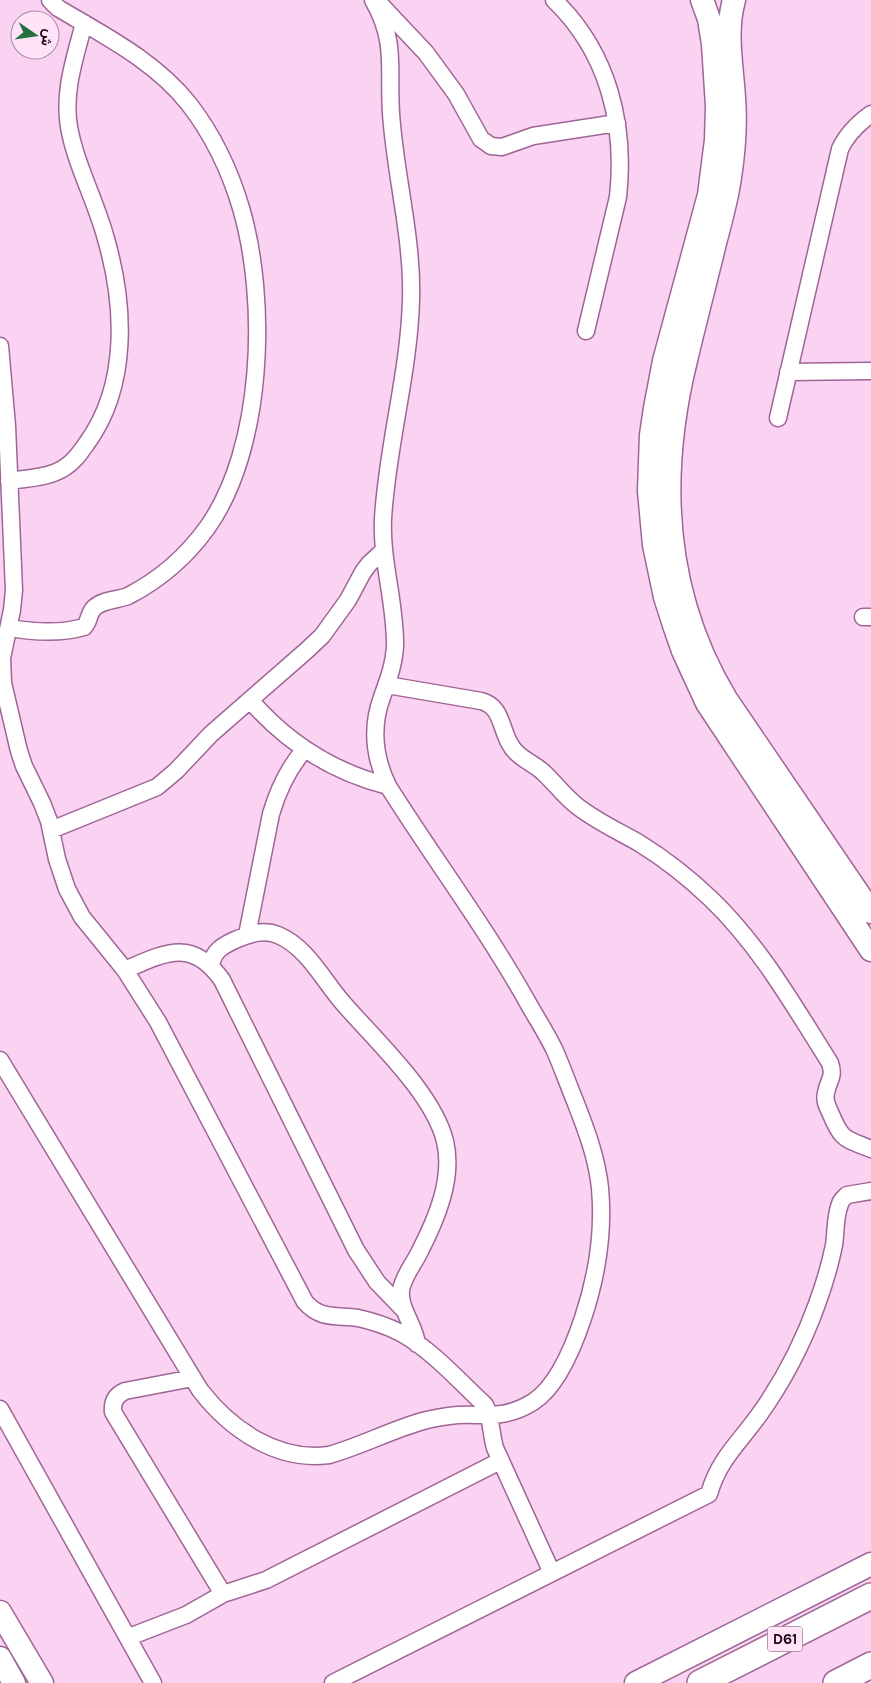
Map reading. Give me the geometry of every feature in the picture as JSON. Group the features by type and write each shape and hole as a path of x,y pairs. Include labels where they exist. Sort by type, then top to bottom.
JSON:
{"main road":[{"name":"D61","path":"700,1683 871,1596"},
{"path":"836,1683 871,1665"}],"street":[{"path":"9,628 53,632 84,627 92,611 97,606 148,586 180,559 207,528 232,482 241,454 252,395 257,339 252,260 241,210 224,163 200,119 169,82 138,56 58,8 50,0"},
{"path":"374,0 426,53 456,94 481,139 491,146 502,147 533,136 618,124"},
{"path":"2,1067 193,1378 215,1409 236,1427 260,1441 298,1456 318,1457 438,1418 490,1416 510,1413 533,1402 551,1384 570,1350 587,1305 598,1258 601,1210 597,1169 586,1128 549,1039 486,933 388,786 378,761 375,734 378,707 387,685 393,662 395,638 383,551 385,501 410,318 410,277 390,112 391,56 385,24 374,0"},
{"path":"554,0 582,32 594,51 609,87 618,124 621,159 618,197 586,331"},
{"path":"702,0 709,19 713,44 717,106 716,140 709,195 664,361 655,408 649,491 654,545 665,597 675,628 707,704 871,950"},
{"path":"708,0 724,0"},
{"path":"734,0 729,30 734,100 734,152 726,198 685,361 676,405 669,500 673,551 680,590 689,622 697,645 715,682 871,912"},
{"path":"9,481 49,475 75,460 100,421 113,390 119,356 119,318 113,266 99,215 73,142 68,112 69,81 84,23"},
{"path":"778,418 840,149 849,132 871,114"},
{"path":"0,346 4,384 14,590 9,628 2,658 3,683 19,751 42,803 51,830 61,874 74,904 91,930 124,970 158,1022 305,1302 310,1308 321,1314 359,1318 401,1333 445,1367 485,1405 490,1416 492,1437 500,1461 552,1573"},
{"path":"788,372 871,371"},
{"path":"51,830 156,787 176,771 211,734 322,636 348,600 363,572 383,551"},
{"path":"387,685 481,701 491,705 498,713 505,738 511,748 543,772 576,806 664,860 711,899 768,964 830,1063 832,1077 827,1089 826,1101 836,1127 850,1141 871,1150"},
{"path":"250,700 275,727 304,750 353,775 388,786"},
{"path":"247,935 275,800 287,773 304,750"},
{"path":"211,966 214,955 220,948 247,935 264,932 288,940 303,953 409,1078 431,1110 442,1131 448,1166 444,1190 432,1224 403,1283 401,1297 404,1310"},
{"path":"124,970 171,952 198,957 211,966 222,980 356,1250 376,1282 404,1310 414,1328 417,1344"},
{"path":"333,1683 708,1494 721,1463 773,1395 808,1330 827,1273 834,1244 839,1205 847,1195 871,1191"},
{"path":"193,1378 125,1391 116,1397 113,1412 224,1594"},
{"path":"0,1409 153,1683"},
{"path":"129,1637 186,1615 224,1594 266,1580 500,1461"},
{"path":"636,1683 871,1564"},
{"path":"0,1612 42,1683"},
{"path":"0,1658 14,1683"}]}
